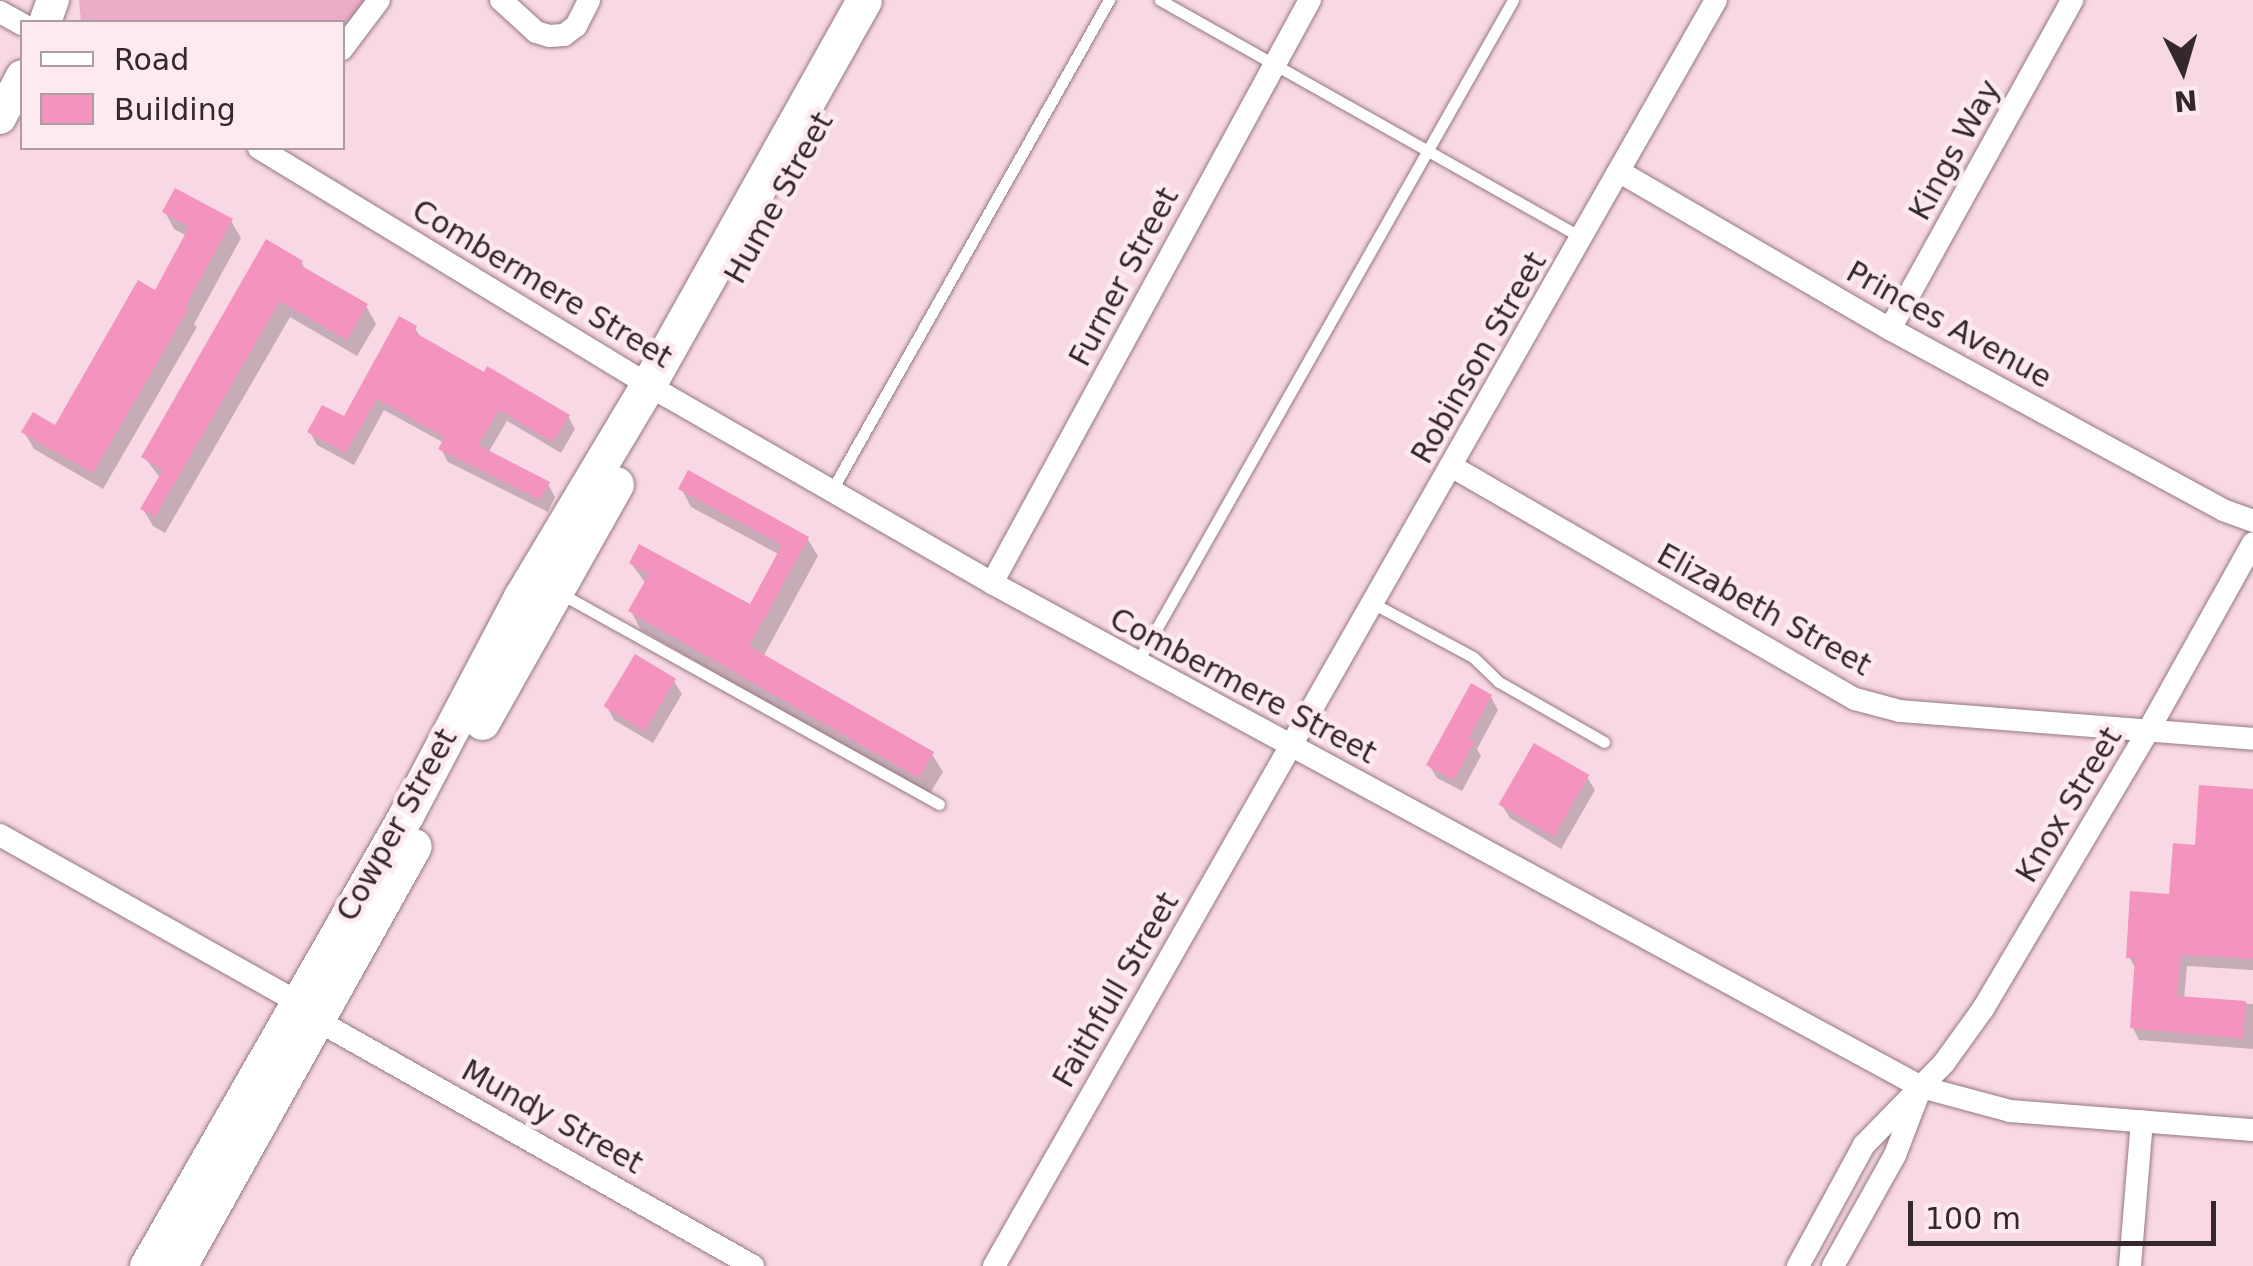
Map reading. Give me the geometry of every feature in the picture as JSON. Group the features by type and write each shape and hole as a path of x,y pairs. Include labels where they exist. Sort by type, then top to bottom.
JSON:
{"main road":[{"name":"Hume Street","path":"658,390 864,0"},
{"name":"Hume Street","path":"658,390 890,0"},
{"name":"Cowper Street","path":"148,1266 308,1012 555,590 658,390"},
{"name":"Cowper Street","path":"179,1266 406,815 521,597 658,390"}],"street":[{"path":"345,45 379,0"},
{"path":"502,0 536,32 549,36 564,35 576,26 588,0"},
{"name":"Furner Street","path":"992,583 1310,0"},
{"name":"Robinson Street","path":"1292,745 1716,0"},
{"name":"Kings Way","path":"1890,328 2072,0"},
{"path":"0,118 20,80"},
{"name":"Combermere Street","path":"267,150 658,390 834,488 992,583 1921,1087 2010,1112 2253,1130"},
{"name":"Princes Avenue","path":"1620,172 1890,328 2223,510 2253,522"},
{"name":"Elizabeth Street","path":"1451,466 1855,699 1900,712 2253,739"},
{"name":"Knox Street","path":"1921,1087 1983,1009 2253,543"},
{"name":"Faithfull Street","path":"994,1266 1292,745"},
{"name":"Mundy Street","path":"0,835 753,1266"},
{"path":"1798,1266 1864,1145 1921,1087"},
{"path":"1833,1266 1895,1155 1921,1087"},
{"path":"2130,1266 2142,1121"}],"lane":[{"path":"834,488 1110,0"},
{"path":"1160,0 1582,238"},
{"path":"1137,663 1513,0"},
{"path":"555,590 939,804"},
{"path":"1374,604 1473,657 1499,682 1604,742"}],"shaded area":[{"path":"79,0 369,0 345,31 345,20 81,20"}],"building":[{"path":"175,188 233,219 185,307 189,308 93,473 21,432 33,412 55,425 138,280 155,290 189,227 162,212"},
{"path":"266,239 303,261 300,265 368,304 347,340 280,301 155,517 140,509 163,470 141,457"},
{"path":"399,316 417,326 414,332 484,372 487,366 570,415 553,442 499,410 478,445 550,482 540,500 438,449 445,437 377,399 346,453 307,432 322,405 344,416"},
{"path":"688,470 809,537 749,646 934,752 919,778 628,611 649,574 629,563 639,544 750,604 782,545 678,489"},
{"path":"635,654 676,679 645,731 604,706"},
{"path":"1471,683 1492,695 1469,738 1475,741 1454,780 1426,765"},
{"path":"1534,743 1589,775 1554,836 1498,804"},
{"path":"2199,785 2253,789 2253,959 2181,955 2177,996 2246,1001 2243,1039 2130,1028 2135,958 2126,958 2130,891 2169,894 2173,843 2195,845"}]}
